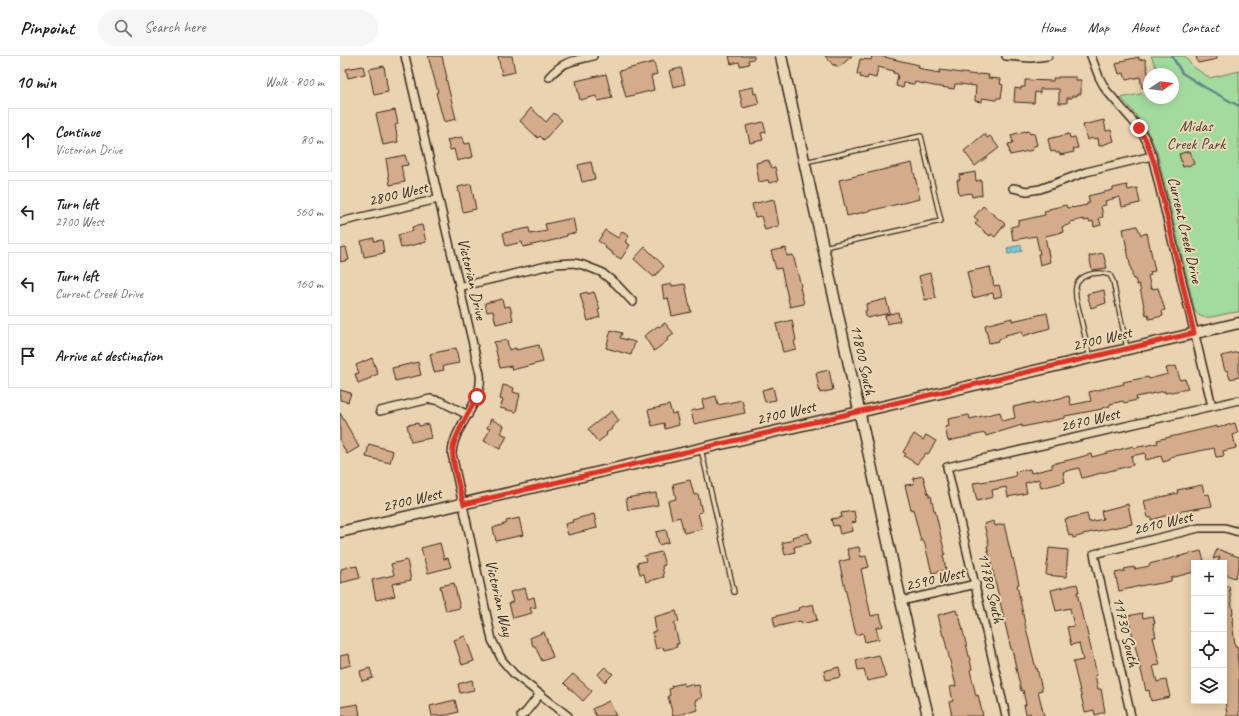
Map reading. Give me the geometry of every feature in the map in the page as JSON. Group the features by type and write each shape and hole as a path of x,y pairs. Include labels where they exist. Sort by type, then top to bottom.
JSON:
{"main road":[{"name":"11800 South","path":"780,56 928,716"},
{"name":"2700 West","path":"340,532 1239,323"}],"street":[{"name":"Victorian Drive","path":"405,56 480,380 480,392 452,448 453,459 464,504"},
{"path":"549,78 557,68 568,62 593,56"},
{"path":"1006,56 1031,58 1048,56"},
{"name":"Current Creek Drive","path":"1091,56 1106,90 1139,128 1146,140 1152,156 1212,406"},
{"path":"1013,188 1026,191 1040,189 1086,172 1152,156"},
{"name":"2800 West","path":"340,222 438,199"},
{"path":"459,287 564,263 583,265 608,277 633,302"},
{"path":"380,411 430,399 440,401 468,415"},
{"name":"2670 West","path":"947,467 1239,400"},
{"name":"11780 South","path":"947,467 976,584 1006,716"},
{"name":"Victorian Way","path":"464,504 492,640 502,660 514,674 568,716"},
{"name":"2610 West","path":"1094,554 1199,528 1225,528 1239,532"},
{"name":"11730 South","path":"1094,554 1131,716"},
{"name":"2590 West","path":"901,601 976,584"},
{"path":"521,716 540,694"}],"lane":[{"path":"804,162 921,136 941,221 823,247"},
{"path":"1090,358 1076,298 1076,288 1077,283 1081,278 1093,274 1103,273 1110,275 1113,281 1127,349"},
{"path":"701,448 734,592"}],"green space":[{"name":"Midas Creek Park","path":"1151,56 1185,56 1192,66 1210,78 1239,71 1239,312 1203,317 1195,311 1157,152 1142,124 1121,98 1143,93 1143,104 1179,104 1179,68 1156,68"}],"water":[{"path":"1021,245 1022,251 1008,254 1007,248"}],"building":[{"path":"428,56 442,56 456,119 444,122 436,93 438,92"},
{"path":"498,56 512,56 515,72 502,75"},
{"path":"729,56 754,56 754,59 748,60 749,64 740,66 739,62 731,64"},
{"path":"825,56 852,56 838,68 835,64 834,66"},
{"path":"872,56 880,56 919,65 918,68 923,70 940,73 940,70 977,75 989,75 988,78 1001,79 1000,84 1003,85 1001,98 997,98 996,100 982,98 982,102 975,101 976,86 960,84 955,84 954,89 915,82 914,84 904,83 903,88 896,86 898,74 893,73 894,71 878,67 876,78 868,76 867,79 860,77 861,74 857,74 860,59 871,60"},
{"path":"1196,56 1217,56 1217,59 1198,63"},
{"path":"1139,57 1139,60 1145,59 1147,68 1143,68 1143,88 1140,77 1126,80 1124,73 1119,74 1116,64 1121,61"},
{"path":"654,62 657,74 651,76 654,90 626,97 619,71"},
{"path":"363,66 365,74 348,78 346,69"},
{"path":"384,66 388,92 374,95 369,69"},
{"path":"681,68 685,84 673,87 669,71"},
{"path":"606,74 612,98 598,101 596,96 580,100 576,81"},
{"path":"1076,77 1076,80 1081,80 1081,94 1072,96 1072,98 1067,98 1067,103 1059,103 1059,89 1040,89 1040,93 1035,92 1034,103 1014,102 1015,88 1021,89 1021,87 1025,87 1025,80 1053,81 1053,78"},
{"path":"753,87 754,94 756,93 759,104 743,108 739,90"},
{"path":"531,108 546,122 554,113 562,120 544,140 540,136 538,138 520,121"},
{"path":"395,110 398,124 395,125 398,142 383,145 376,114"},
{"path":"1104,120 1106,131 1111,130 1114,141 1099,146 1098,138 1087,140 1083,125"},
{"path":"763,122 766,132 761,133 763,140 750,143 746,126"},
{"path":"1029,131 1030,134 1034,133 1037,145 1032,147 1033,150 1010,155 1008,144 1013,143 1011,135"},
{"path":"984,134 987,138 990,136 999,148 975,166 964,151"},
{"path":"1069,134 1070,138 1075,137 1078,148 1073,149 1074,152 1060,155 1060,153 1056,153 1055,151 1051,152 1048,139"},
{"path":"462,137 464,144 470,143 473,157 457,161 454,149 450,150 447,140"},
{"path":"1190,151 1194,164 1183,167 1179,154"},
{"path":"405,155 408,165 401,166 405,182 390,185 386,159"},
{"path":"768,160 772,168 775,167 778,181 769,183 768,180 759,182 756,163"},
{"path":"591,162 595,179 582,182 578,165"},
{"path":"912,163 920,199 847,216 839,180"},
{"path":"975,172 976,181 981,180 982,195 972,197 971,193 959,195 957,180 960,180 959,175"},
{"path":"471,184 476,209 463,212 458,187"},
{"path":"1127,185 1128,190 1137,188 1140,203 1122,207 1120,197 1105,201 1106,205 1101,206 1103,217 1099,218 1101,225 1094,227 1093,221 1084,221 1084,219 1070,222 1071,224 1062,227 1063,232 1045,236 1050,262 1040,265 1038,254 1040,254 1036,236 1013,240 1011,227 1018,225 1018,221 1045,215 1044,211 1066,205 1067,208 1072,208 1087,205 1087,203 1090,203 1088,196"},
{"path":"774,199 779,226 765,230 761,216 755,217 752,204"},
{"path":"983,206 1005,224 995,237 991,234 990,236 975,224 978,220 974,217"},
{"path":"573,218 576,233 567,234 567,236 559,239 523,247 522,242 506,246 503,233 529,228 530,234 547,231 545,224"},
{"path":"422,225 426,242 401,248 398,235 413,231 412,227"},
{"path":"1137,226 1141,235 1147,233 1155,271 1150,272 1151,275 1148,276 1151,289 1158,288 1165,310 1162,311 1163,316 1149,319 1148,314 1146,315 1139,284 1137,285 1135,279 1133,279 1123,229"},
{"path":"605,230 618,238 622,232 629,236 625,242 630,245 621,259 612,254 613,253 605,248 606,246 598,241"},
{"path":"374,238 374,241 382,240 384,253 364,257 361,241"},
{"path":"346,247 349,260 340,262 340,248"},
{"path":"645,247 664,266 654,277 634,259"},
{"path":"786,248 787,256 793,255 804,304 790,307 781,268 776,269 771,251"},
{"path":"1103,253 1107,268 1092,270 1089,256"},
{"path":"990,267 994,286 999,285 1002,296 994,298 993,293 973,298 967,272"},
{"path":"930,273 936,298 925,300 919,276"},
{"path":"672,284 672,286 685,284 691,312 672,316 668,298 664,299 662,286"},
{"path":"1104,290 1106,303 1091,308 1087,294"},
{"path":"587,292 588,294 594,292 600,309 598,310 600,317 588,321 580,294"},
{"path":"502,299 504,307 510,306 513,320 496,324 493,311 487,312 485,303"},
{"path":"886,299 890,313 867,318 865,311 867,310 866,304"},
{"path":"898,312 900,321 887,324 885,315"},
{"path":"1047,313 1050,328 1023,336 1022,331 1005,335 1006,337 999,339 999,341 989,343 985,325 1012,318 1012,321"},
{"path":"792,320 796,340 794,341 796,349 783,352 776,324"},
{"path":"665,323 674,334 654,351 644,336"},
{"path":"611,330 622,333 620,338 635,342 631,355 606,348"},
{"path":"507,340 509,350 539,345 543,362 512,370 511,366 500,368 494,342"},
{"path":"456,348 459,363 443,366 444,370 434,372 430,354"},
{"path":"1239,352 1239,377 1230,379 1227,370 1225,371 1221,356"},
{"path":"372,358 378,374 358,383 355,374 359,373 356,365"},
{"path":"418,362 421,375 395,381 392,368"},
{"path":"1176,366 1180,380 1185,379 1188,389 1165,393 1165,391 1136,397 1137,400 1110,404 1110,406 1102,409 1065,416 1065,418 1022,427 1022,425 986,436 985,433 948,441 945,427 949,426 948,419 969,415 970,419 1000,412 1002,421 1015,418 1013,407 1035,402 1035,404 1069,396 1071,405 1091,401 1089,392 1124,384 1123,382 1148,377 1149,379 1168,374 1166,368"},
{"path":"829,370 833,390 820,393 816,373"},
{"path":"503,385 514,388 513,392 520,394 516,412 500,408 503,400 500,399"},
{"path":"773,387 776,400 765,402 762,390"},
{"path":"340,390 351,393 348,402 340,400"},
{"path":"716,396 718,405 742,400 745,413 694,424 691,411 704,408 702,400"},
{"path":"669,405 672,414 676,413 679,425 665,429 664,423 652,426 648,410"},
{"path":"612,411 619,421 606,433 607,435 598,442 588,429"},
{"path":"340,413 359,447 347,454 340,441"},
{"path":"491,419 504,426 501,433 507,436 500,449 484,441 490,429 487,428"},
{"path":"418,423 419,426 428,424 431,438 411,442 407,425"},
{"path":"1235,423 1238,433 1233,435 1236,448 1223,451 1224,456 1216,457 1214,448 1170,457 1170,460 1163,462 1161,456 1146,460 1145,453 1131,456 1133,465 1082,478 1079,468 1063,472 1065,482 1041,488 1039,479 1025,483 1027,493 1008,497 1006,487 992,490 993,497 977,501 973,483 995,481 1016,476 1015,472 1030,469 1031,473 1052,468 1052,464 1091,454 1092,457 1133,446 1134,448 1158,443 1157,440"},
{"path":"914,434 923,440 926,435 936,441 928,454 926,453 917,464 904,456 906,454 903,452"},
{"path":"369,444 393,451 390,463 366,457"},
{"path":"923,476 929,497 931,496 935,510 945,554 943,555 946,570 932,573 924,541 921,541 905,485 914,484 913,478"},
{"path":"690,480 694,495 698,494 702,512 698,513 702,529 684,533 680,517 672,519 668,501 676,499 673,484"},
{"path":"1202,485 1205,495 1209,494 1212,506 1182,511 1151,520 1151,517 1148,518 1144,501 1178,493 1177,490"},
{"path":"656,493 658,505 628,510 626,498"},
{"path":"1128,504 1132,524 1083,534 1073,538 1072,535 1069,536 1065,519 1087,514 1089,522 1103,519 1101,511"},
{"path":"854,511 856,522 851,523 853,531 840,534 838,525 833,526 831,519 842,517 841,513"},
{"path":"594,514 597,528 568,535 565,524 573,522 572,520"},
{"path":"519,518 523,535 496,541 493,528 507,523 506,521"},
{"path":"994,521 995,526 1004,524 1012,559 1013,558 1019,584 1017,585 1025,624 1042,690 1038,691 1044,716 1031,716 1030,713 1026,714 1023,690 1021,691 987,546 989,545 984,524"},
{"path":"666,530 669,542 659,545 656,532"},
{"path":"808,533 811,543 794,547 795,552 785,555 782,543 793,540 792,537"},
{"path":"440,543 444,559 448,558 451,567 428,573 421,548"},
{"path":"859,547 861,557 866,556 869,567 861,569 871,616 880,614 883,626 876,628 879,639 865,642 863,633 856,635 839,562 850,559 847,549"},
{"path":"1049,548 1068,550 1066,577 1046,575"},
{"path":"1217,549 1239,557 1239,567 1235,578 1227,575 1227,560 1218,560 1220,557 1213,559"},
{"path":"1201,551 1204,560 1191,560 1191,573 1171,578 1171,581 1149,584 1119,591 1115,573 1134,567 1134,569 1150,566 1149,564"},
{"path":"661,552 665,565 662,566 664,577 646,582 644,574 640,574 637,563 646,561 644,556"},
{"path":"407,560 411,580 392,584 395,596 376,600 372,580 394,575 391,564"},
{"path":"357,566 360,578 340,583 341,569"},
{"path":"454,583 460,608 446,611 440,586"},
{"path":"1077,584 1079,592 1077,592 1097,675 1095,675 1098,689 1101,689 1105,712 1095,715 1094,710 1085,712 1073,662 1083,660 1079,643 1071,645 1067,627 1074,626 1070,608 1056,611 1051,590"},
{"path":"1227,586 1229,586 1233,613 1232,621 1235,646 1237,646 1238,654 1239,716 1227,716 1226,704 1227,704"},
{"path":"525,588 528,599 534,597 536,607 530,608 532,613 513,618 509,603 513,602 510,592"},
{"path":"813,604 817,620 802,624 801,621 775,627 773,617 799,610 798,608"},
{"path":"956,610 957,614 959,614 972,669 970,670 976,696 978,695 983,716 952,716 949,702 953,701 950,687 956,686 938,615"},
{"path":"676,611 679,622 674,623 679,644 676,644 677,647 664,650 663,647 656,649 652,632 656,631 654,617"},
{"path":"1142,613 1143,618 1153,616 1156,637 1153,637 1160,665 1153,666 1157,682 1166,680 1170,697 1151,701 1149,690 1146,691 1128,616"},
{"path":"544,632 553,657 542,661 530,638"},
{"path":"465,636 474,661 462,665 454,640"},
{"path":"349,654 351,665 340,668 340,656"},
{"path":"879,655 886,677 867,681 864,669 858,670 856,660"},
{"path":"605,667 613,674 605,682 598,674"},
{"path":"839,667 841,677 826,680 824,671"},
{"path":"370,668 373,678 362,681 360,671"},
{"path":"573,674 592,691 583,701 564,683"},
{"path":"472,680 474,690 460,693 458,684"},
{"path":"684,683 684,686 693,683 693,686 699,685 702,698 695,700 698,710 673,716 668,696 670,695 669,689 672,688 671,686"},
{"path":"455,700 458,712 448,715 432,716 430,706"},
{"path":"609,701 616,716 596,716 592,709"},
{"path":"358,704 360,716 340,716 340,707"}],"waterway":[{"path":"1172,56 1182,73 1239,106"}],"route":[{"path":"477,397 456,437 452,448 453,459 464,504 1194,333 1155,165 1146,140 1139,128"}]}
